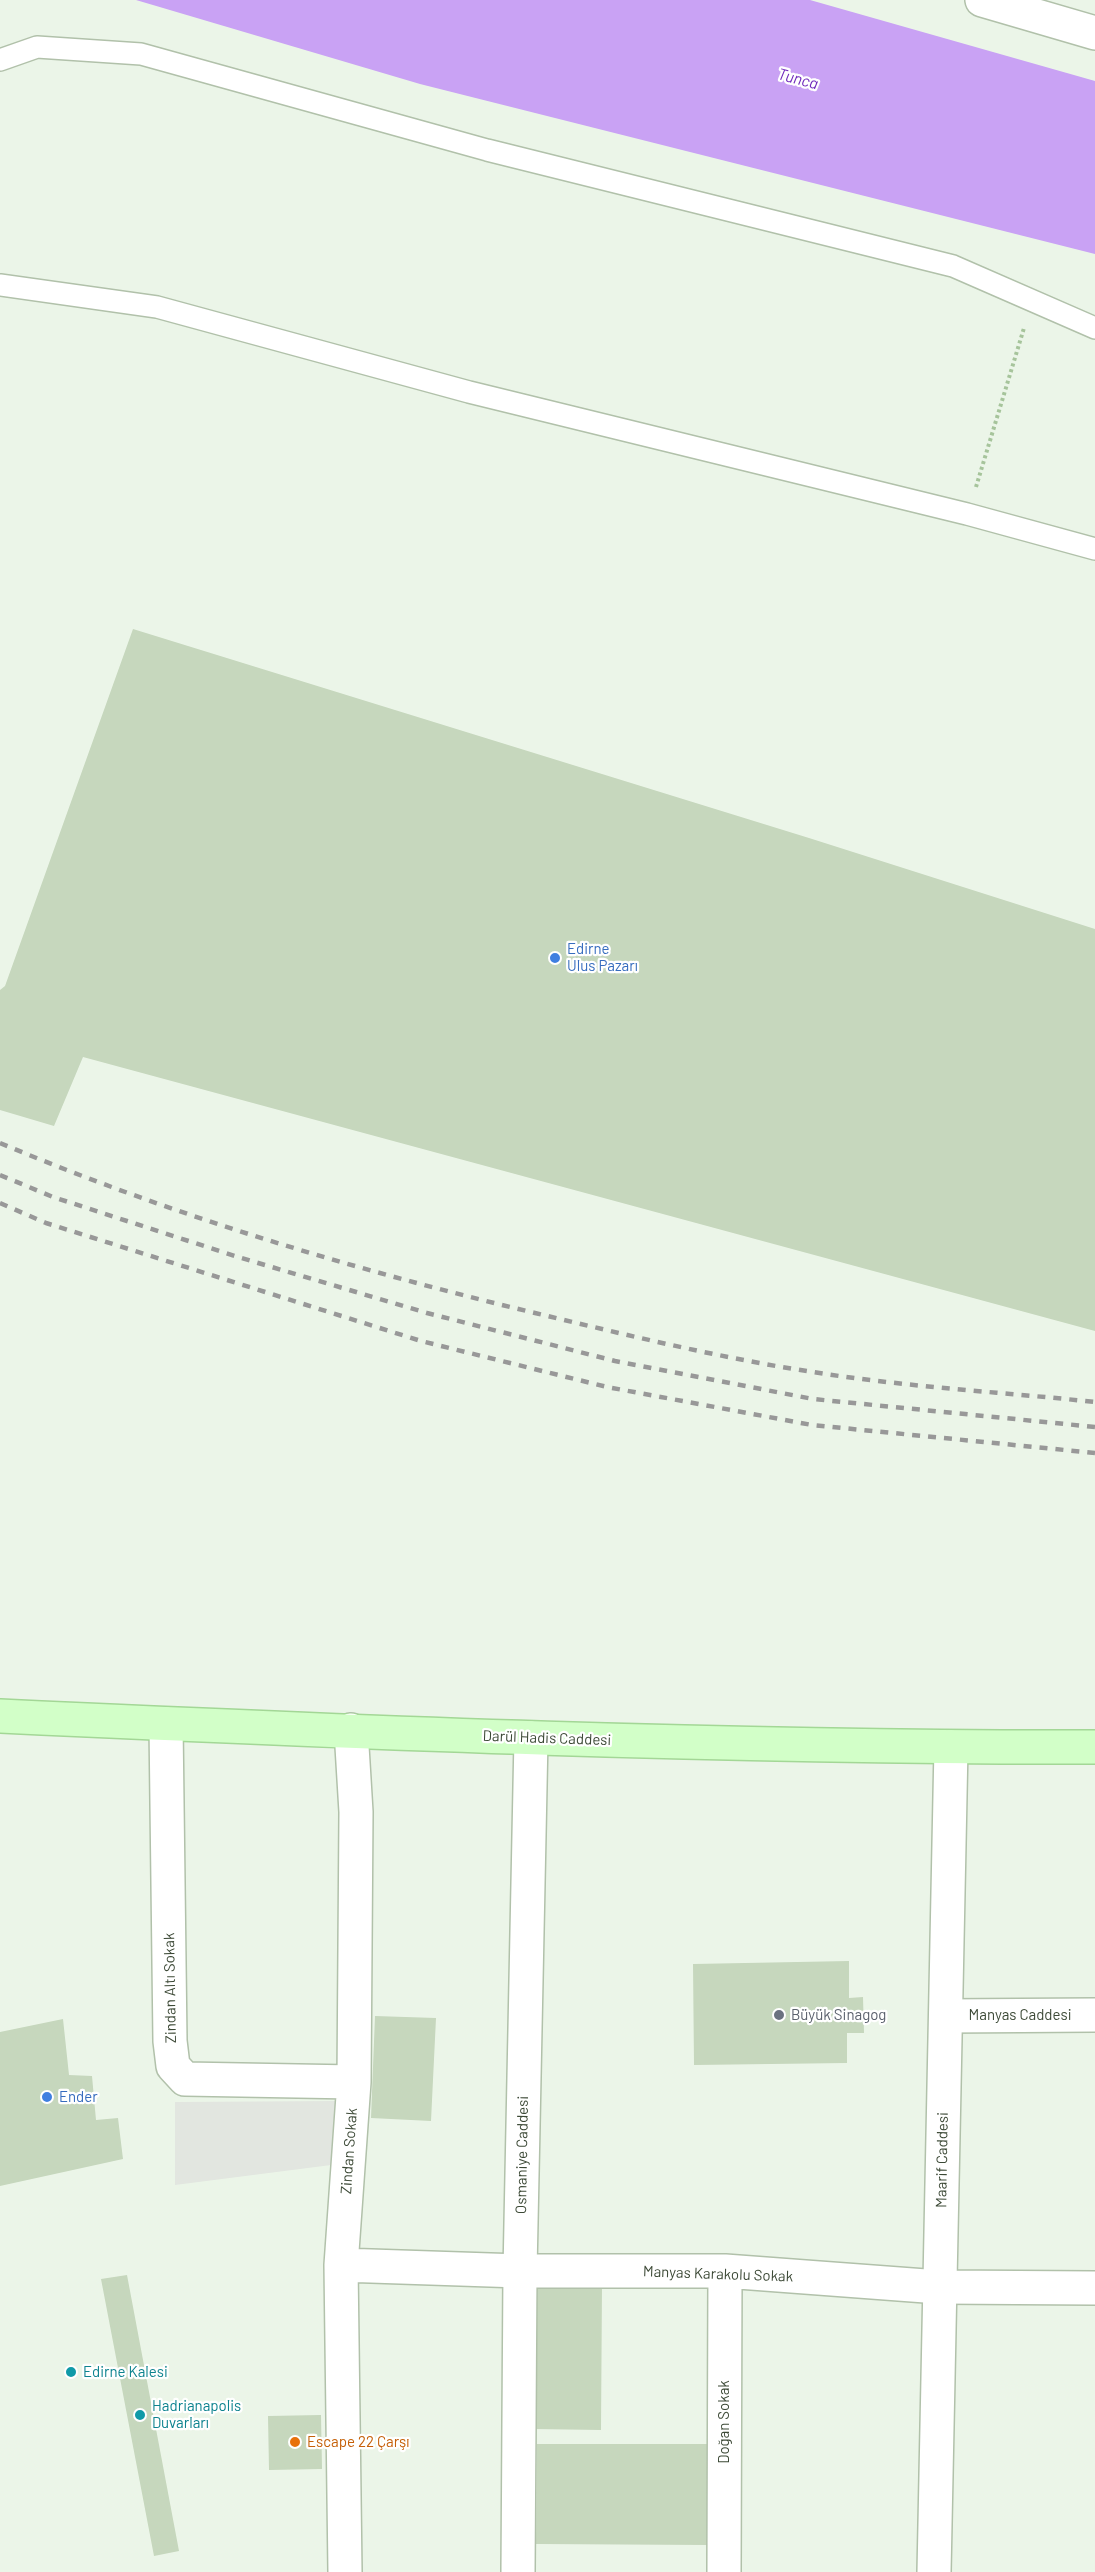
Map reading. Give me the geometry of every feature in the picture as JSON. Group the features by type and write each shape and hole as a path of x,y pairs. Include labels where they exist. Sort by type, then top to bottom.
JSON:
{"main road":[{"name":"Darül Hadis Caddesi","path":"0,1716 531,1738 951,1747 1095,1747"}],"street":[{"path":"982,0 1095,33"},
{"name":"Zindan Altı Sokak","path":"166,1724 170,2041 173,2066 185,2079 354,2082"},
{"name":"Zindan Sokak","path":"345,2572 341,2265 354,2082 356,1812 351,1730"},
{"name":"Osmaniye Caddesi","path":"518,2572 520,2271 531,1738"},
{"name":"Maarif Caddesi","path":"934,2572 951,1747"},
{"name":"Manyas Caddesi","path":"946,2016 1095,2015"},
{"name":"Manyas Karakolu Sokak","path":"341,2265 520,2271 725,2271 939,2287 1095,2288"},
{"name":"Doğan Sokak","path":"724,2572 725,2271"}],"lane":[{"path":"0,60 37,47 141,54 487,150 953,266 1095,328"},
{"path":"0,285 157,307 469,392 967,514 1095,549"}],"path":[{"path":"967,514 1032,301"}],"shaded area":[{"path":"339,2101 339,2164 175,2185 175,2102"}],"water":[{"name":"Tunca","path":"136,0 810,0 1095,81 1095,254 420,84"}],"building":[{"name":"Edirne Ulus Pazarı","path":"133,629 1095,929 1095,1331 83,1057 54,1126 0,1110 0,990 5,986"},
{"name":"Büyük Sinagog","path":"849,1961 849,1998 863,1997 864,2033 847,2033 847,2063 694,2065 693,1964"},
{"path":"375,2016 436,2018 431,2121 371,2118"},
{"name":"Ender","path":"63,2019 69,2075 92,2076 96,2120 118,2118 123,2159 0,2186 0,2032"},
{"name":"Hadrianapolis Duvarları","path":"127,2275 179,2551 154,2556 101,2279"},
{"path":"535,2284 602,2284 601,2430 533,2429"},
{"name":"Escape 22 Çarşı","path":"321,2415 322,2469 269,2470 268,2416"},
{"path":"537,2444 709,2444 709,2545 536,2544"}],"railway":[{"path":"0,1143 131,1194 264,1239 399,1278 604,1330 743,1360 848,1377 1095,1402"},
{"path":"0,1175 53,1197 238,1257 427,1313 615,1361 813,1399 1095,1427"},
{"path":"0,1203 46,1223 421,1341 607,1387 812,1425 1095,1453"}],"place":[{"name":"Edirne Ulus Pazarı","path":"555,958"},
{"name":"Büyük Sinagog","path":"779,2015"},
{"name":"Ender","path":"47,2097"},
{"name":"Edirne Kalesi","path":"71,2372"},
{"name":"Hadrianapolis Duvarları","path":"140,2415"},
{"name":"Escape 22 Çarşı","path":"295,2442"}]}
